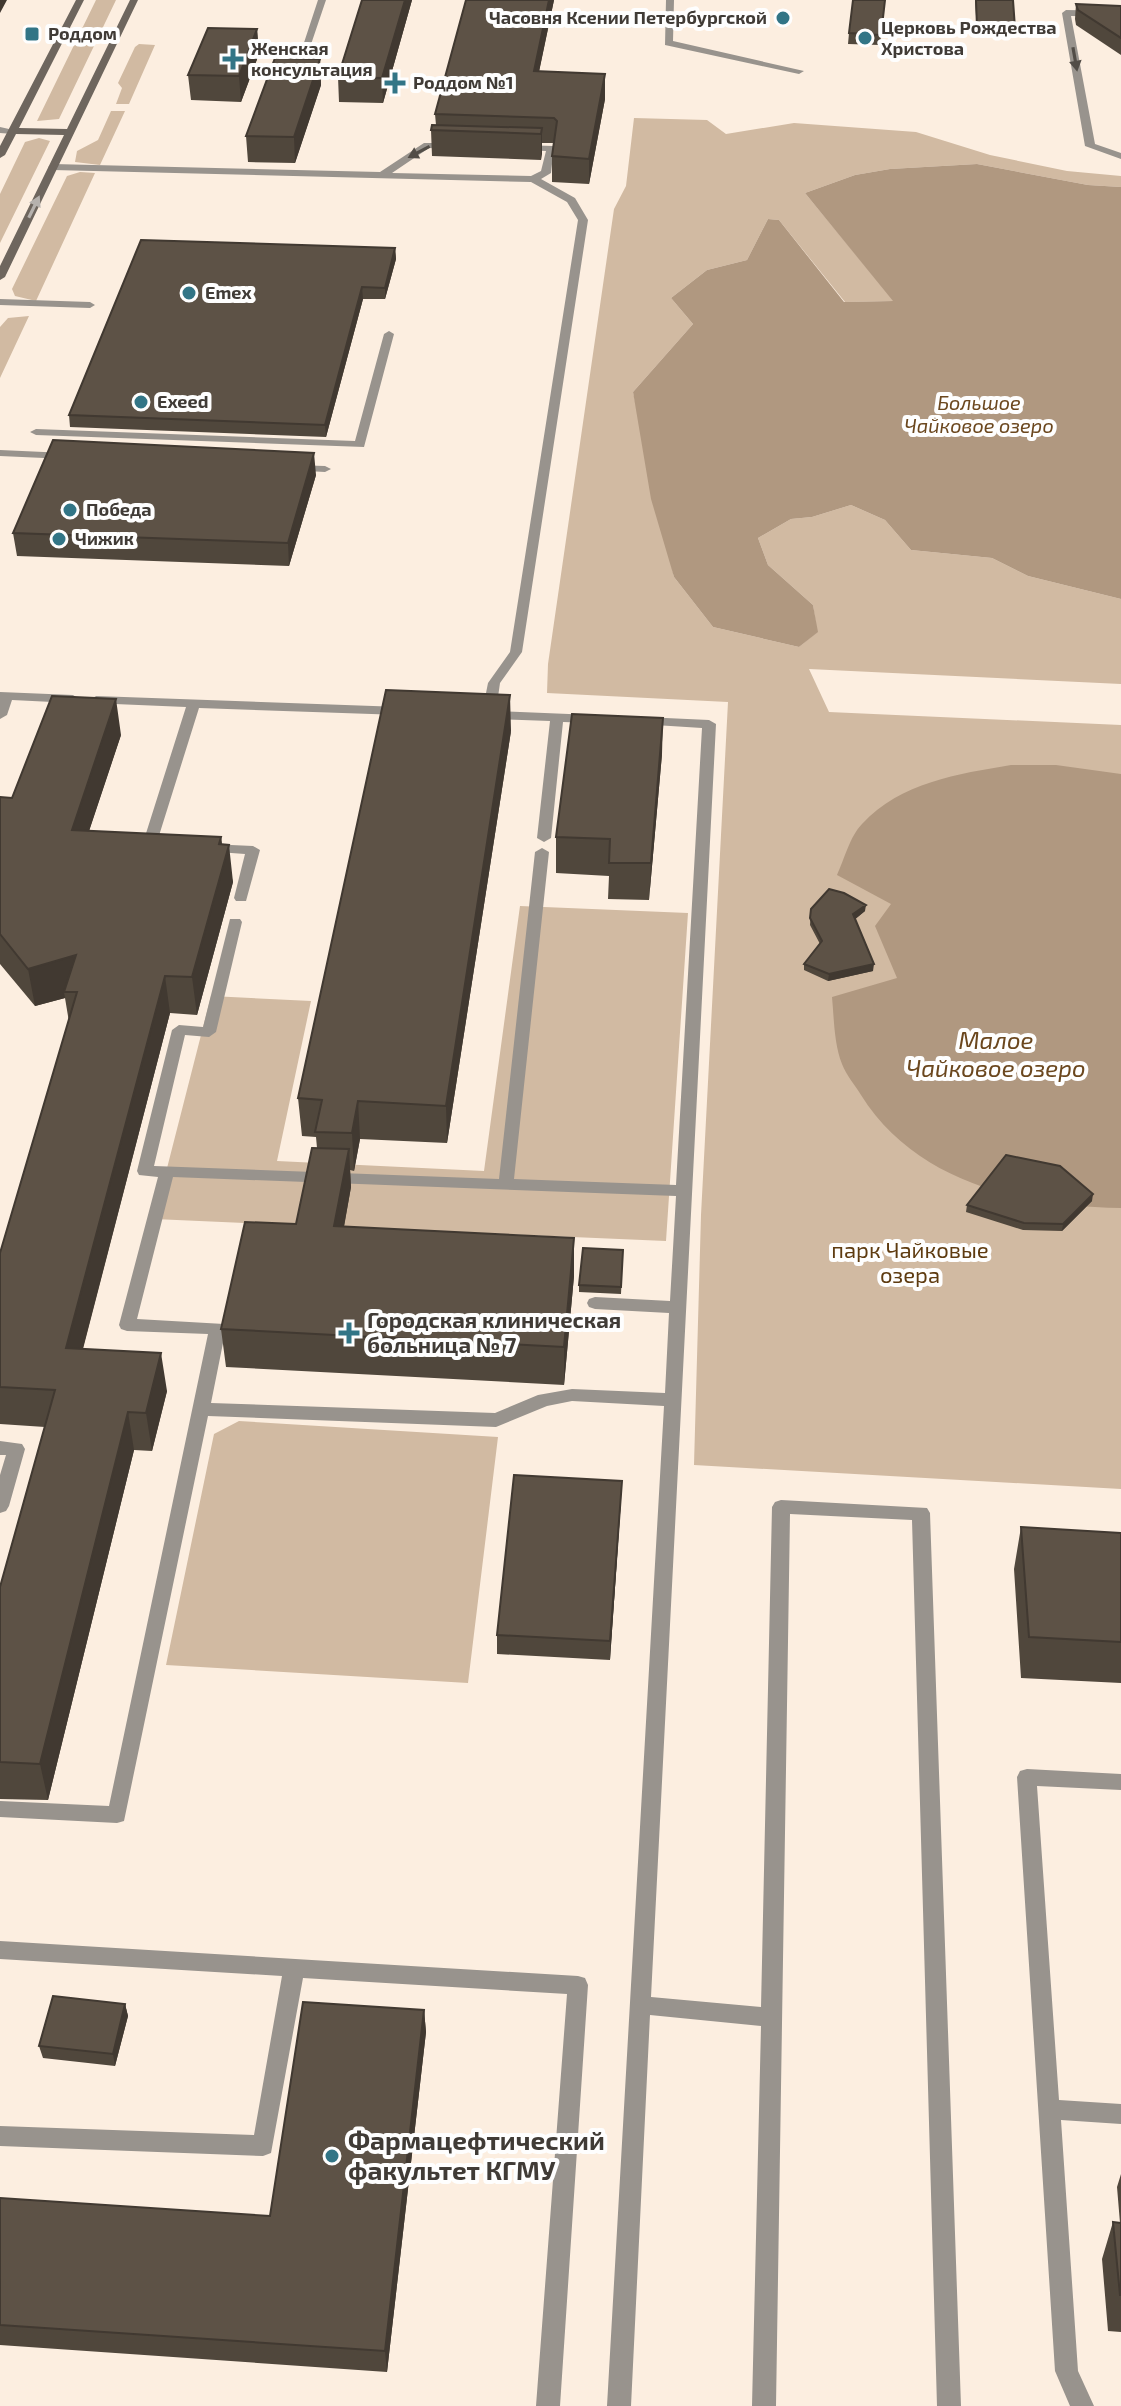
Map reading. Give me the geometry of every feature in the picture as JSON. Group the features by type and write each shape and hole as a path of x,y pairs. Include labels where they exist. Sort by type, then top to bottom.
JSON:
{"main road":[{"path":"0,155 80,0"},
{"path":"0,277 134,0"},
{"path":"13,131 70,132"}],"lane":[{"path":"298,68 322,0"},
{"path":"670,0 668,43 799,71"},
{"path":"1097,0 1098,13"},
{"path":"1121,14 1066,13 1090,146 1121,156"},
{"path":"0,130 13,131"},
{"path":"382,175 427,145 464,146"},
{"path":"53,167 533,179 546,173 551,148 506,147"},
{"path":"533,179 571,200 583,220 516,652 494,683 481,714 709,724 619,2406"},
{"path":"0,302 90,305"},
{"path":"36,432 360,445 389,334"},
{"path":"0,453 75,456"},
{"path":"278,467 325,469"},
{"path":"0,715 4,696 412,712"},
{"path":"194,703 149,846 253,850 241,898"},
{"path":"506,1184 557,718"},
{"path":"235,922 209,1032 179,1030 145,1171 684,1191"},
{"path":"0,1809 117,1815 218,1328 127,1325 167,1171"},
{"path":"595,1303 678,1307"},
{"path":"202,1409 496,1420 544,1400 572,1395 674,1400"},
{"path":"0,1448 16,1449 0,1506"},
{"path":"764,2406 781,1507 921,1513 949,2406"},
{"path":"1082,2406 1067,2371 1027,1777 1121,1782"},
{"path":"0,1950 578,1985 548,2406"},
{"path":"0,2136 263,2146 294,1967"},
{"path":"641,2005 769,2017"},
{"path":"1049,2109 1121,2114"}],"green space":[{"path":"96,0 116,0 59,119 37,121"},
{"path":"139,44 155,45 129,104 116,104 122,88 118,83"},
{"path":"111,111 125,111 100,165 75,162 77,151 98,140"},
{"name":"парк Чайковые озера","path":"634,118 707,120 726,134 794,123 916,132 990,155 1067,171 1121,176 1121,187 1088,185 977,164 890,169 855,175 805,193 894,301 845,302 779,220 768,219 747,260 707,270 671,298 693,324 633,392 674,577 713,627 799,647 817,632 813,605 768,565 758,538 791,519 812,517 851,505 885,520 911,550 992,558 1028,576 1121,599 1121,684 809,669 829,712 1121,725 1121,1489 694,1465 701,1215 728,702 547,693 548,664 614,209 626,186"},
{"path":"39,138 50,141 0,243 0,194 25,142"},
{"path":"80,172 95,173 36,301 15,296 12,289 67,176"},
{"path":"29,316 0,378 0,327 8,318"},
{"path":"520,906 688,913 666,1241 154,1219 211,996 311,1001 277,1161 484,1171"},
{"path":"239,1421 498,1437 468,1683 166,1665 214,1434"}],"water":[{"name":"Большое Чайковое озеро","path":"977,164 1088,185 1121,187 1121,599 1028,576 992,558 911,550 885,520 851,505 812,517 791,519 758,538 768,565 813,605 818,632 799,647 713,627 674,577 651,499 633,392 693,324 671,298 707,270 747,260 768,219 779,220 844,302 893,301 805,193 855,175 890,169"},
{"name":"Малое Чайковое озеро","path":"1011,765 1056,765 1121,774 1121,1208 1047,1202 1011,1195 975,1184 942,1169 911,1150 884,1125 848,1076 839,1056 832,997 897,978 875,926 891,904 837,875 854,835 877,810 912,789 951,777"}],"building":[{"path":"362,0 405,0 382,78 338,77"},
{"path":"466,0 549,0 534,71 605,74 589,159 552,156 557,121 554,118 435,114"},
{"path":"853,0 885,0 881,35 849,33"},
{"path":"976,0 1013,0 1015,28 977,27"},
{"path":"1076,4 1121,6 1121,38 1078,10"},
{"path":"208,28 257,29 239,76 188,75"},
{"path":"275,58 320,59 294,137 246,136"},
{"path":"432,125 542,128 541,134 431,130"},
{"path":"141,240 395,248 385,288 362,287 325,425 69,415"},
{"path":"53,440 314,453 288,543 13,533"},
{"path":"386,690 510,695 446,1106 358,1101 352,1133 315,1132 322,1100 298,1098"},
{"path":"52,696 116,699 72,830 221,837 219,844 229,845 192,977 165,976 66,1348 161,1353 146,1413 128,1412 40,1764 0,1762 0,1587 55,1390 0,1387 0,1253 77,992 64,992 76,955 28,969 0,934 0,797 12,798"},
{"path":"572,714 663,718 651,863 609,863 610,839 556,837"},
{"path":"829,889 866,905 853,914 874,964 829,974 804,964 822,941 810,918 811,909"},
{"path":"312,1148 349,1149 334,1226 574,1238 564,1347 221,1329 245,1222 296,1224"},
{"path":"1006,1155 1060,1166 1093,1194 1063,1224 1024,1223 967,1205"},
{"path":"583,1248 623,1250 621,1287 579,1285"},
{"path":"514,1475 622,1481 610,1641 497,1635"},
{"path":"1021,1527 1121,1533 1121,1642 1029,1637"},
{"path":"53,1996 125,2004 113,2054 39,2046"},
{"path":"303,2002 424,2010 385,2351 0,2325 0,2198 270,2216"},
{"path":"1113,2222 1121,2223 1121,2295 1120,2295"}],"place":[{"name":"Часовня Ксении Петербургской","path":"783,18"},
{"name":"Роддом","path":"32,34"},
{"name":"Церковь Рождества Христова","path":"865,38"},
{"name":"Женская консультация","path":"233,59"},
{"name":"Роддом №1","path":"395,83"},
{"name":"Emex","path":"189,293"},
{"name":"Exeed","path":"141,402"},
{"name":"Победа","path":"70,510"},
{"name":"Чижик","path":"59,539"},
{"name":"Городская клиническая больница № 7","path":"349,1333"},
{"name":"Фармацефтический факультет КГМУ","path":"332,2156"}]}
